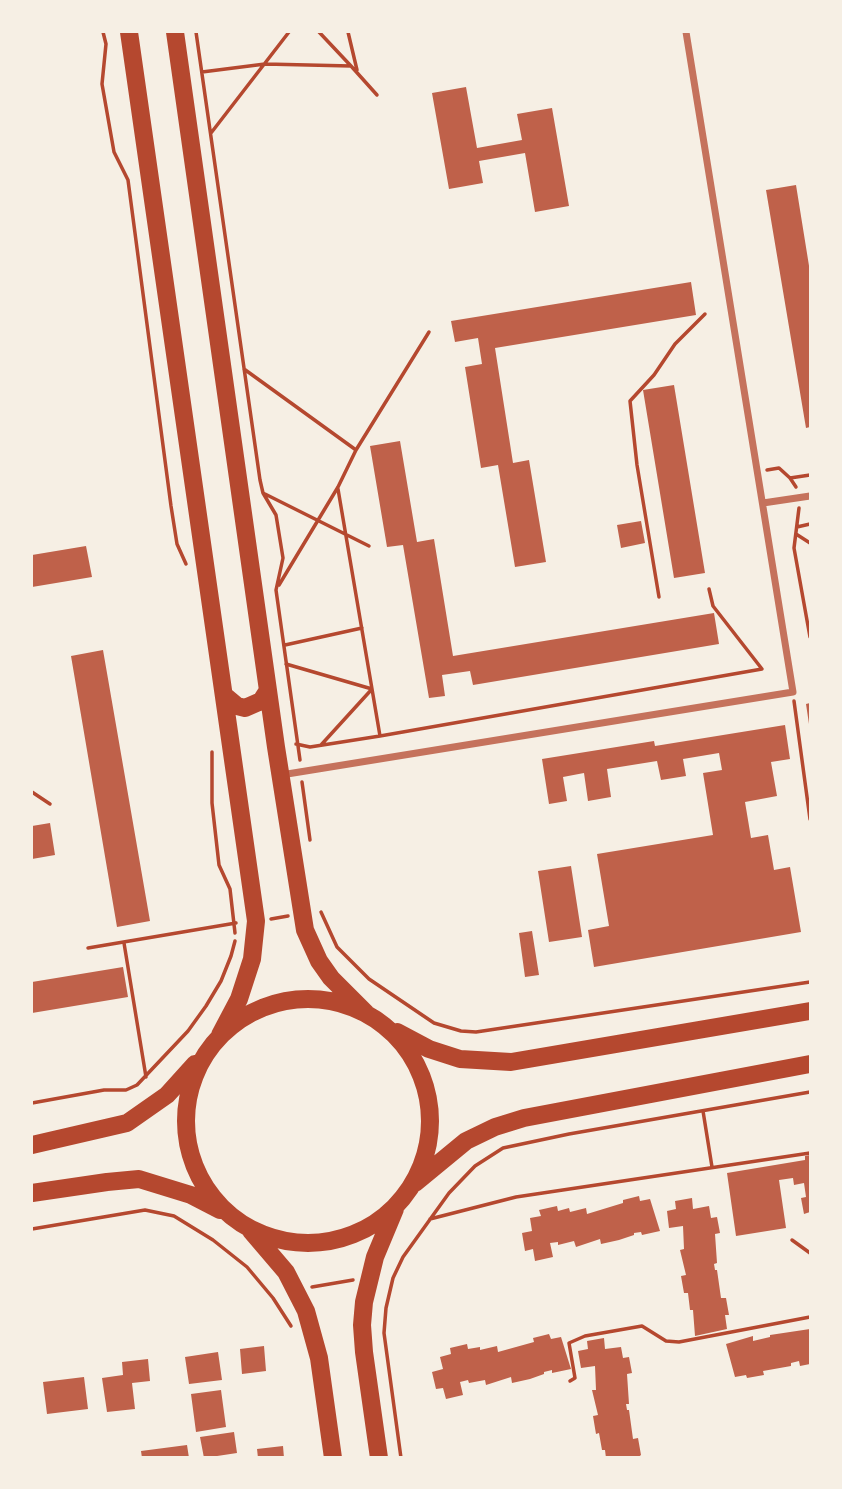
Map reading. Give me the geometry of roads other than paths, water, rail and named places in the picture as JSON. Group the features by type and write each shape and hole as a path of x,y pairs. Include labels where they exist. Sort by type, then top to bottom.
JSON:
{"main road":[{"path":"129,32 254,899 256,939 252,959 239,999 220,1035"},
{"path":"175,32 280,776 305,930 319,961 331,978 366,1013"},
{"path":"225,696 237,706 246,708 261,701 268,690"},
{"path":"32,1145 127,1123 167,1095 220,1035 237,1020 257,1009 301,998 345,1004 429,1049 460,1059 511,1062 810,1011"},
{"path":"384,1025 401,1041 414,1059 429,1101 428,1145 411,1187"},
{"path":"207,1051 189,1091 187,1137 201,1180 214,1199 230,1215"},
{"path":"32,1193 139,1179 191,1195 270,1237 292,1242 326,1241 359,1232 379,1220 411,1187 466,1141 495,1126 524,1118 810,1064"},
{"path":"379,1458 362,1325 368,1278 396,1205"},
{"path":"249,1228 286,1272 306,1311 318,1358 333,1458"}],"street":[{"path":"280,776 793,692 686,32"},
{"path":"763,503 810,496"}]}
